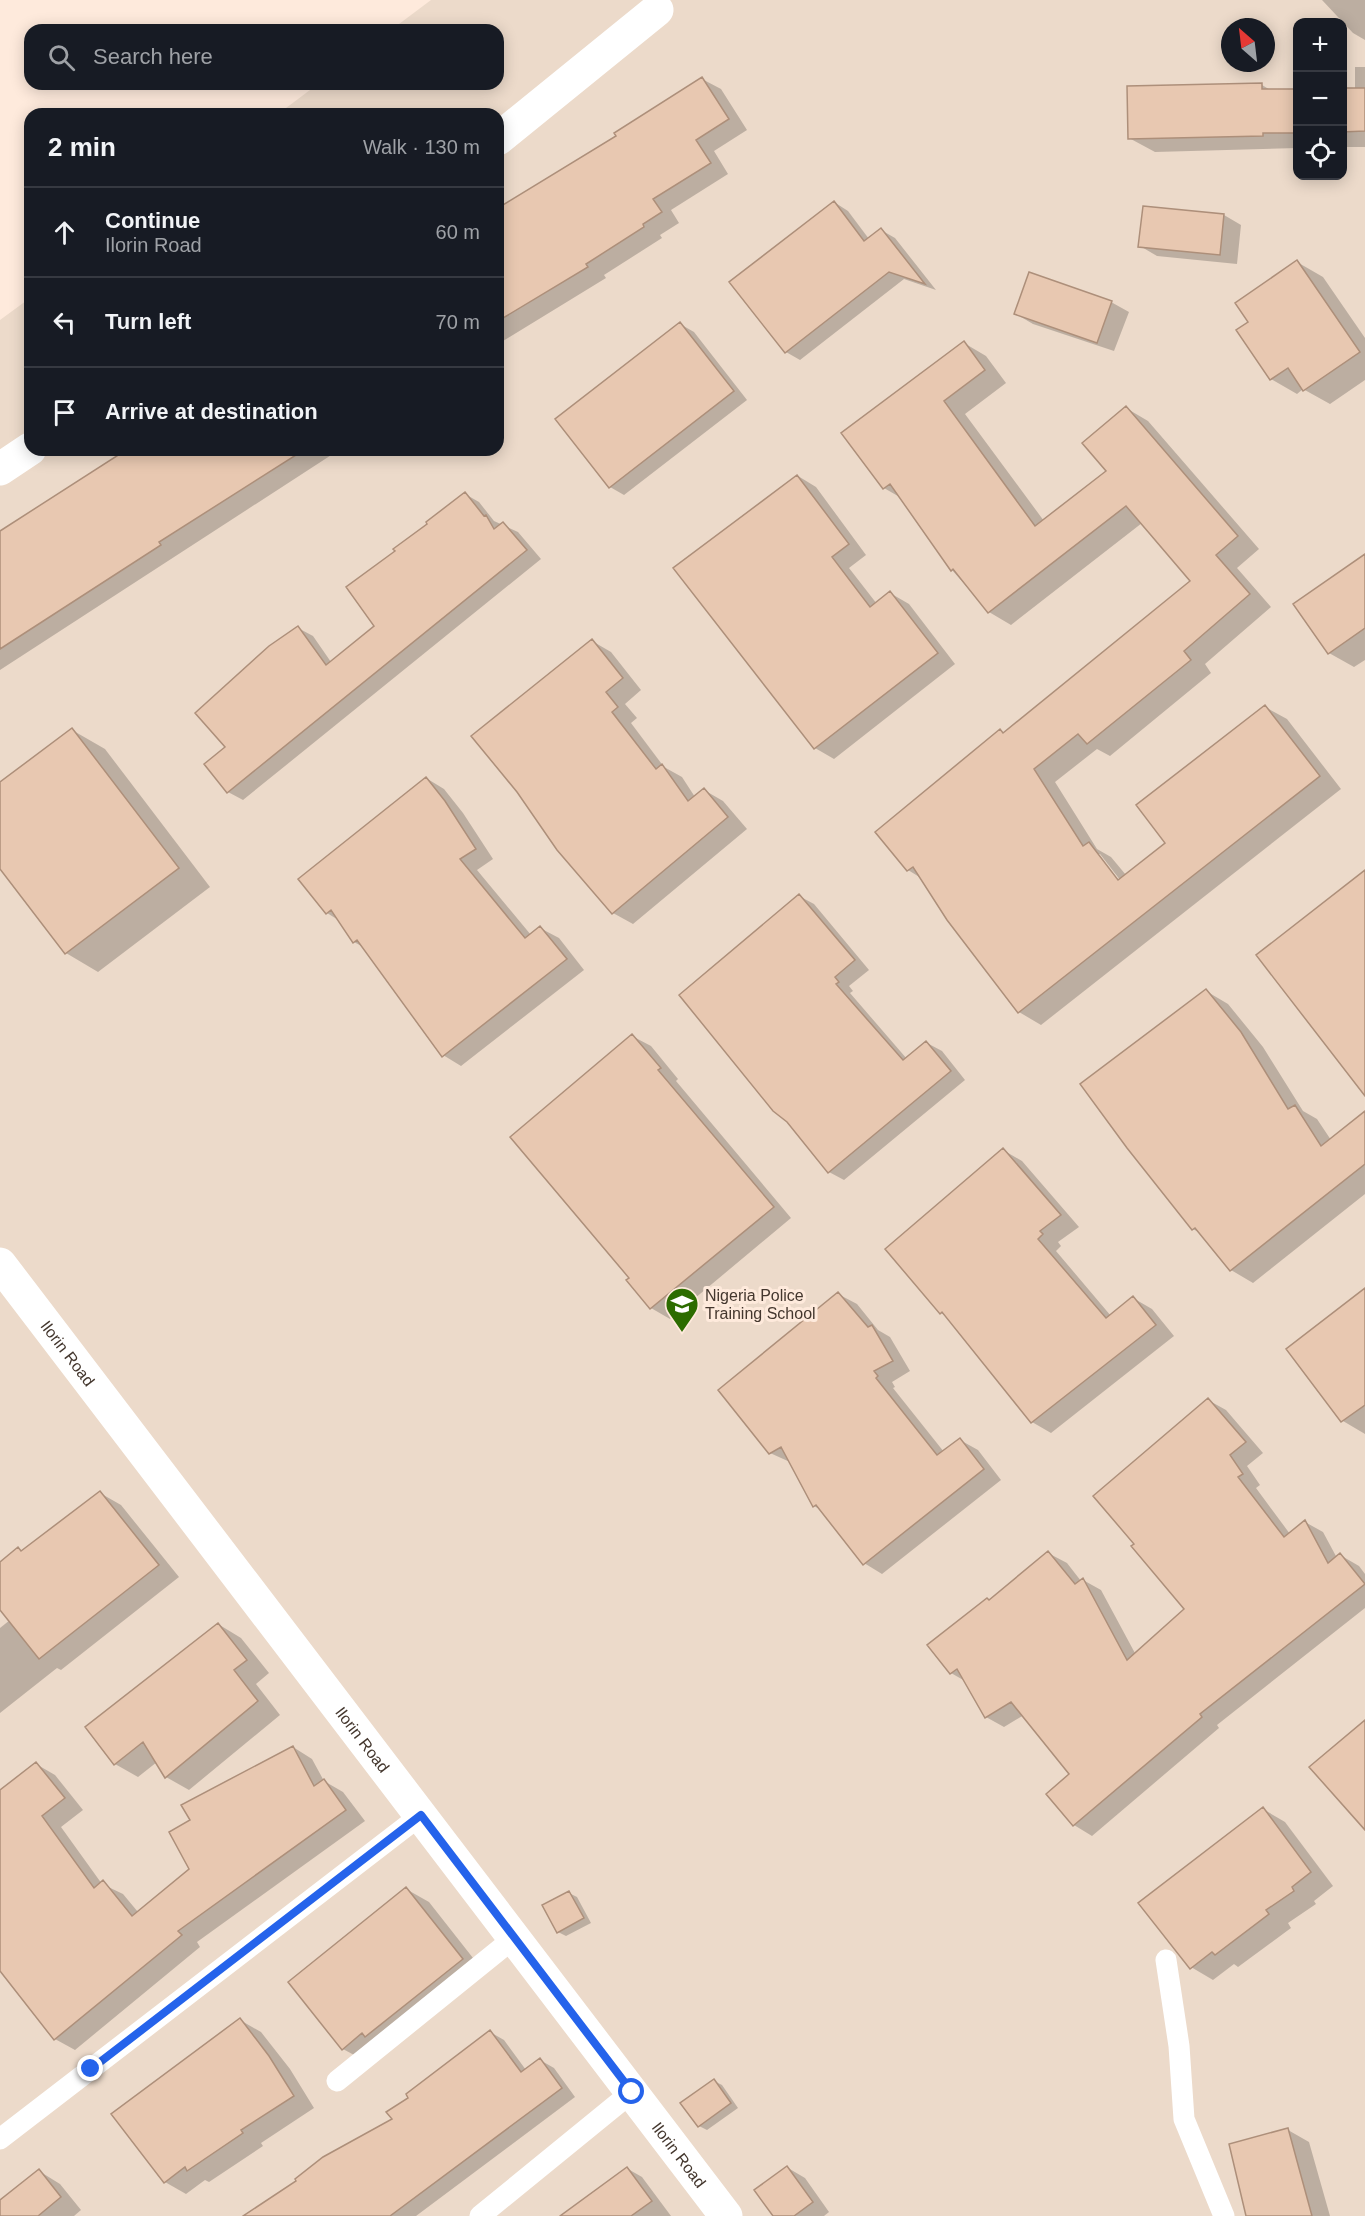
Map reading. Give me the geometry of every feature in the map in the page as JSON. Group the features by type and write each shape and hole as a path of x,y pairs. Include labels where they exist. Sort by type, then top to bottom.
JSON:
{"street":[{"path":"504,134 657,10"},
{"path":"0,469 24,453"},
{"name":"Ilorin Road","path":"0,1264 726,2216"}],"lane":[{"path":"0,2139 421,1815"},
{"path":"338,2081 514,1938"},
{"path":"1166,1960 1179,2046 1184,2120 1224,2216"},
{"path":"480,2216 632,2092"}],"shaded area":[{"name":"Nigeria Police Training School","path":"431,0 1365,0 1365,2216 0,2216 0,320 24,302 24,456 504,456 504,108 286,108 310,90 504,90 504,24 399,24"}],"building":[{"path":"702,77 729,119 696,140 711,163 653,199 662,212 643,224 644,227 586,264 588,267 504,317 504,204 616,136 614,133"},
{"path":"1262,83 1262,89 1293,89 1293,133 1263,133 1263,136 1128,139 1127,86"},
{"path":"1347,88 1365,88 1365,131 1347,132"},
{"path":"834,201 864,241 881,228 925,284 889,272 785,353 729,282"},
{"path":"1143,206 1224,214 1220,255 1138,247"},
{"path":"1297,260 1360,352 1303,391 1288,368 1270,380 1236,330 1248,322 1235,303"},
{"path":"1029,272 1112,301 1097,343 1014,314"},
{"path":"680,322 734,391 609,488 555,419"},
{"path":"964,341 985,370 944,401 1035,526 1106,471 1082,443 1126,406 1238,536 1216,555 1250,594 1184,651 1191,660 1087,744 1078,734 1034,769 1083,846 1089,842 1118,880 1165,843 1136,805 1265,705 1320,776 1018,1013 947,920 913,867 907,871 875,832 1000,729 1003,733 1190,581 1126,506 988,613 953,569 951,571 890,484 883,489 841,433"},
{"path":"117,456 295,456 159,542 161,545 0,649 0,531"},
{"path":"797,475 849,544 832,557 870,607 890,591 938,653 814,749 673,568"},
{"path":"465,492 484,516 486,515 494,529 503,522 527,550 227,793 204,764 225,747 195,713 269,646 298,626 326,665 374,626 346,587 395,551 393,549"},
{"path":"1365,554 1365,628 1328,654 1293,604"},
{"path":"592,639 623,678 606,692 618,707 612,712 656,769 662,764 688,801 704,788 728,817 612,914 557,850 517,792 471,736"},
{"path":"72,728 179,868 65,954 0,869 0,782"},
{"path":"426,777 445,801 476,849 460,859 525,938 540,926 567,959 442,1057 357,940 353,943 331,910 326,914 298,879"},
{"path":"1365,870 1365,1096 1256,955"},
{"path":"799,894 855,960 835,977 839,982 836,984 903,1060 926,1041 951,1071 828,1173 787,1122 773,1111 679,995"},
{"path":"1206,989 1241,1032 1288,1109 1295,1105 1321,1146 1365,1111 1365,1164 1230,1271 1195,1228 1192,1230 1080,1084"},
{"path":"632,1034 661,1068 658,1070 774,1207 650,1309 626,1280 629,1278 510,1137"},
{"path":"1003,1148 1061,1215 1040,1231 1043,1234 1038,1239 1106,1318 1133,1296 1156,1325 1031,1423 942,1312 940,1314 885,1249"},
{"path":"1365,1288 1365,1405 1341,1422 1286,1349"},
{"path":"838,1292 868,1327 872,1325 893,1361 874,1371 878,1376 876,1378 937,1455 960,1438 984,1469 863,1565 816,1505 813,1507 781,1447 769,1454 718,1390"},
{"path":"1208,1398 1246,1442 1230,1455 1243,1474 1238,1477 1284,1537 1305,1520 1328,1563 1340,1553 1365,1584 1200,1714 1202,1717 1073,1826 1046,1794 1069,1774 1011,1702 985,1718 957,1669 950,1674 927,1645 987,1598 989,1600 1048,1551 1075,1584 1083,1578 1127,1660 1184,1609 1131,1546 1134,1544 1093,1496"},
{"path":"100,1491 159,1565 39,1659 0,1610 0,1562 18,1547 21,1551"},
{"path":"218,1623 247,1660 234,1670 258,1701 165,1778 143,1742 114,1765 85,1727"},
{"path":"1365,1720 1365,1830 1309,1767"},
{"path":"293,1746 314,1786 324,1779 346,1810 178,1931 182,1935 54,2040 0,1971 0,1790 36,1762 65,1798 42,1816 94,1888 103,1880 132,1916 189,1869 169,1832 190,1820 181,1805"},
{"path":"1263,1807 1311,1872 1292,1887 1294,1891 1266,1910 1269,1914 1215,1955 1212,1952 1190,1969 1138,1903"},
{"path":"406,1887 463,1959 365,2037 362,2033 342,2050 288,1982"},
{"path":"569,1891 584,1918 557,1933 542,1905"},
{"path":"240,2018 269,2056 294,2096 241,2130 243,2133 187,2171 185,2167 164,2183 111,2114"},
{"path":"490,2030 521,2072 540,2058 562,2088 390,2216 243,2216 296,2181 295,2179 323,2157 392,2119 386,2112 408,2098 406,2094"},
{"path":"714,2079 731,2103 698,2127 680,2103"},
{"path":"1288,2128 1312,2216 1246,2216 1229,2144"},
{"path":"787,2166 813,2202 794,2216 773,2216 754,2190"},
{"path":"627,2167 652,2201 631,2216 560,2216"},
{"path":"39,2169 61,2197 38,2216 0,2216 0,2200"}],"place":[{"name":"Nigeria Police Training School","path":"682,1333"}],"route":[{"path":"91,2069 421,1815 632,2092"}]}
